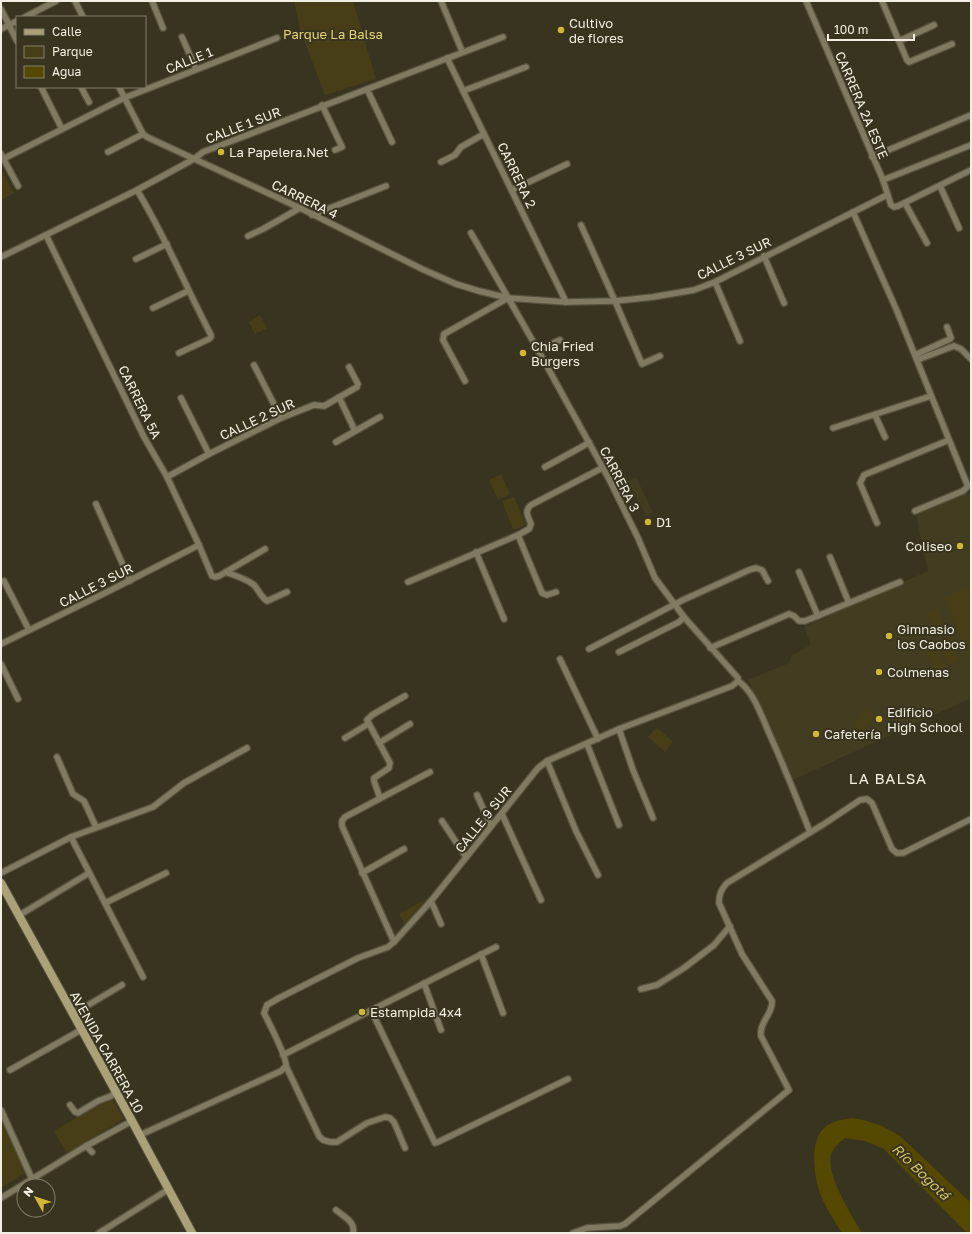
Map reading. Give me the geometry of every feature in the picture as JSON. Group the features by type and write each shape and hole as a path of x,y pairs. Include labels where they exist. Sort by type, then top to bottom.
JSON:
{"street":[{"path":"27,16 56,1"},
{"path":"75,1 82,16"},
{"path":"152,1 163,28"},
{"path":"441,1 462,52"},
{"name":"CARRERA 2A ESTE","path":"808,1 888,195"},
{"path":"882,1 909,62 952,44"},
{"path":"1,9 16,39"},
{"path":"1,29 16,22"},
{"path":"899,40 934,25"},
{"path":"182,37 196,69"},
{"name":"CALLE 1 SUR","path":"1,257 137,190 194,159 203,152 322,105 503,37"},
{"name":"CALLE 1","path":"2,156 62,129 124,98 277,38"},
{"name":"CARRERA 2","path":"447,58 566,302"},
{"path":"463,91 526,67"},
{"path":"42,88 62,129"},
{"path":"82,88 89,102"},
{"path":"108,152 139,137 142,134 119,88"},
{"path":"367,89 392,142"},
{"path":"322,105 342,147 336,150"},
{"path":"872,157 971,115"},
{"name":"CARRERA 4","path":"142,134 300,208 456,284 508,298"},
{"path":"441,162 455,155 461,147 484,134"},
{"path":"883,180 971,145"},
{"path":"2,156 18,186"},
{"path":"512,190 567,164"},
{"path":"888,195 890,205 894,207 971,170"},
{"path":"312,215 386,186"},
{"path":"940,186 959,228"},
{"path":"137,190 167,244 211,337 179,353"},
{"name":"CALLE 3 SUR","path":"508,298 566,302 615,301 653,297 694,290 715,282 764,256 888,195"},
{"path":"905,203 927,242"},
{"path":"248,236 300,208"},
{"path":"853,212 916,357 968,486 963,491 916,511"},
{"path":"581,225 642,364 660,356"},
{"name":"CARRERA 3","path":"471,233 609,479 638,538 654,578 684,617 738,678 738,681 746,688 760,712 791,783 810,832"},
{"name":"CARRERA 5A","path":"46,235 118,387 167,477 212,576 216,577 226,572"},
{"path":"136,260 167,244"},
{"path":"764,256 784,303"},
{"path":"715,282 740,341"},
{"path":"153,308 188,291"},
{"path":"465,381 443,340 444,334 508,298"},
{"path":"916,357 950,339 951,338 947,327"},
{"path":"538,350 560,340"},
{"path":"916,357 954,346 961,349 971,359"},
{"path":"254,364 281,418"},
{"name":"CALLE 2 SUR","path":"167,477 281,418 314,405 324,406 358,386 349,368"},
{"path":"833,428 931,396"},
{"path":"339,397 355,431"},
{"path":"181,398 209,454"},
{"path":"875,415 885,437"},
{"path":"336,442 380,417"},
{"path":"877,523 860,483 864,475 949,440"},
{"path":"546,467 589,442"},
{"path":"408,582 518,535 531,526 526,513 527,508 602,468"},
{"path":"96,504 130,580"},
{"path":"518,535 542,593 547,595 556,592"},
{"name":"CALLE 3 SUR","path":"1,644 199,545"},
{"path":"226,572 265,549"},
{"path":"476,552 504,619"},
{"path":"830,557 849,603"},
{"path":"589,649 674,604 753,568 762,570 768,581"},
{"path":"226,572 254,586 261,596 267,601 287,592"},
{"path":"799,572 818,616"},
{"path":"4,581 29,630"},
{"path":"710,648 790,614 799,621 803,621 900,582"},
{"path":"620,652 679,622 684,617"},
{"path":"560,659 598,739"},
{"path":"1,664 18,699"},
{"name":"CALLE 9 SUR","path":"283,1055 264,1013 268,1005 358,958 388,947 394,942 431,901 538,768 547,761 619,729 732,686 738,681"},
{"path":"380,798 374,778 390,766 368,724 368,720 372,715 405,696"},
{"path":"345,738 368,724"},
{"path":"379,743 410,724"},
{"path":"619,729 633,770 653,818"},
{"path":"587,744 619,825"},
{"path":"1,873 72,837 153,807 184,783 247,748"},
{"path":"57,757 73,794 84,801 96,827"},
{"path":"547,761 576,831 598,875"},
{"path":"394,942 362,873 342,826 342,821 346,817 380,798 430,772"},
{"path":"477,795 491,826"},
{"path":"573,1233 587,1228 620,1226 626,1224 789,1090 761,1036 760,1030 773,1006 772,1001 742,954 719,903 719,895 724,886 860,800 867,799 872,803 892,849 897,853 903,853 971,819"},
{"path":"502,814 541,900"},
{"path":"442,822 466,857"},
{"path":"72,837 143,977"},
{"path":"362,873 404,849"},
{"path":"18,916 89,873"},
{"path":"105,903 166,873"},
{"name":"AVENIDA CARRERA 10","path":"1,883 140,1135 192,1233"},
{"path":"431,901 441,924"},
{"path":"641,989 657,985 684,968 714,946 730,926"},
{"path":"405,1148 394,1122 390,1118 385,1117 367,1123 337,1142 323,1140 319,1136 286,1066 283,1055 496,947"},
{"path":"481,954 503,1013"},
{"path":"424,983 441,1030"},
{"path":"73,1014 122,985"},
{"path":"371,1010 434,1142 438,1142 568,1079"},
{"path":"10,1070 81,1030"},
{"path":"140,1135 281,1071 286,1066"},
{"path":"70,1105 75,1112 78,1113 116,1092"},
{"path":"1,1110 32,1178"},
{"path":"34,1178 86,1146 132,1121"},
{"path":"86,1146 92,1152"},
{"path":"1,1198 16,1189"},
{"path":"98,1233 168,1189"},
{"path":"336,1210 353,1223 354,1233"}],"shaded area":[{"path":"636,477 653,513 646,516 628,481"},
{"name":"Gimnasio los Caobos","path":"968,491 971,498 971,698 793,780 748,680 789,663 792,655 811,645 804,627 928,571 916,515"}],"green space":[{"name":"Parque La Balsa","path":"294,1 353,1 376,79 325,95 300,30"},
{"path":"1,169 14,193 1,200"},
{"path":"260,315 267,328 255,334 249,322"},
{"path":"501,474 510,494 498,500 489,480"},
{"path":"514,497 526,525 513,530 502,501"},
{"path":"971,586 971,662 943,597"},
{"path":"938,608 948,632 936,637 926,613"},
{"path":"950,636 960,660 948,665 938,642"},
{"path":"936,643 946,667 934,672 924,648"},
{"path":"865,708 875,716 861,732 851,725"},
{"path":"657,727 673,742 665,752 648,737"},
{"path":"426,899 405,924 399,914"},
{"path":"111,1097 124,1119 67,1153 54,1131"},
{"path":"1,1114 28,1171 1,1188"}],"water":[{"name":"Río Bogotá","path":"852,1118 882,1126 900,1136 971,1203 971,1233 967,1233 884,1149 865,1141 845,1138 832,1152 830,1160 831,1170 840,1193 862,1233 842,1233 820,1193 814,1159 816,1142 819,1134 824,1128 834,1122"}],"place":[{"name":"Cultivo de flores","path":"561,30"},
{"name":"La Papelera.Net","path":"221,152"},
{"name":"Chia Fried Burgers","path":"523,353"},
{"name":"D1","path":"648,522"},
{"name":"Coliseo","path":"960,546"},
{"name":"Gimnasio los Caobos","path":"889,636"},
{"name":"Colmenas","path":"879,672"},
{"name":"Edificio High School","path":"879,719"},
{"name":"Cafetería","path":"816,734"},
{"name":"Estampida 4x4","path":"362,1012"}],"district":[{"name":"LA BALSA","path":"888,779"}]}
